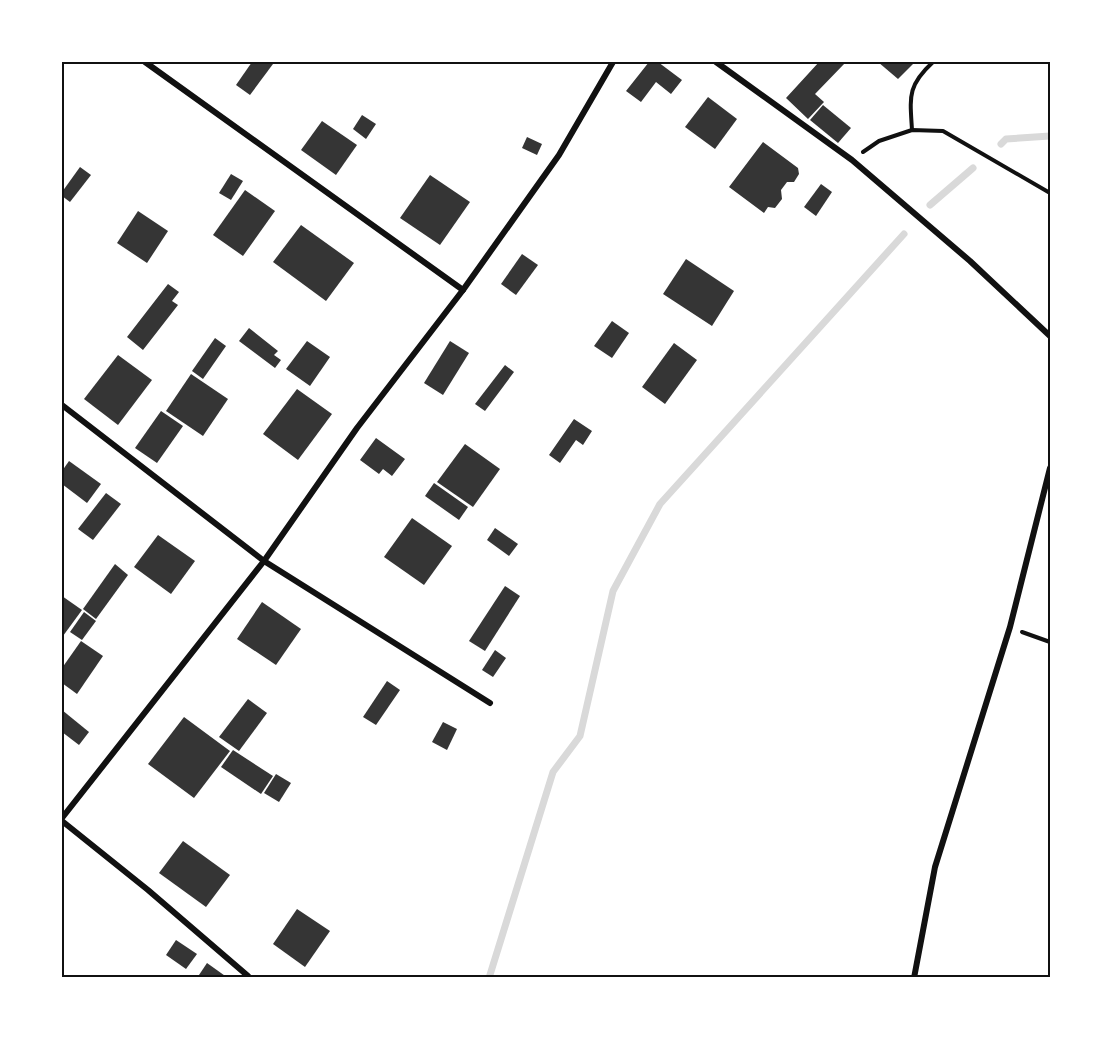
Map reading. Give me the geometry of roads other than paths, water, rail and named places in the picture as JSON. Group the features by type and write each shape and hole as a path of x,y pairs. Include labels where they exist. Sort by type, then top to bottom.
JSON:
{"street":[{"path":"145,62 463,290"},
{"path":"248,976 62,820 264,561 357,428 463,290 559,155 613,62"},
{"path":"716,62 852,160 970,261 1050,336"},
{"path":"62,405 264,561 490,703"},
{"path":"914,978 935,867 1010,627 1050,468"}],"waterway":[{"path":"1001,144 1006,139 1050,136"},
{"path":"930,205 973,168"},
{"path":"489,978 553,772 580,736 613,591 660,504 904,234"}]}
